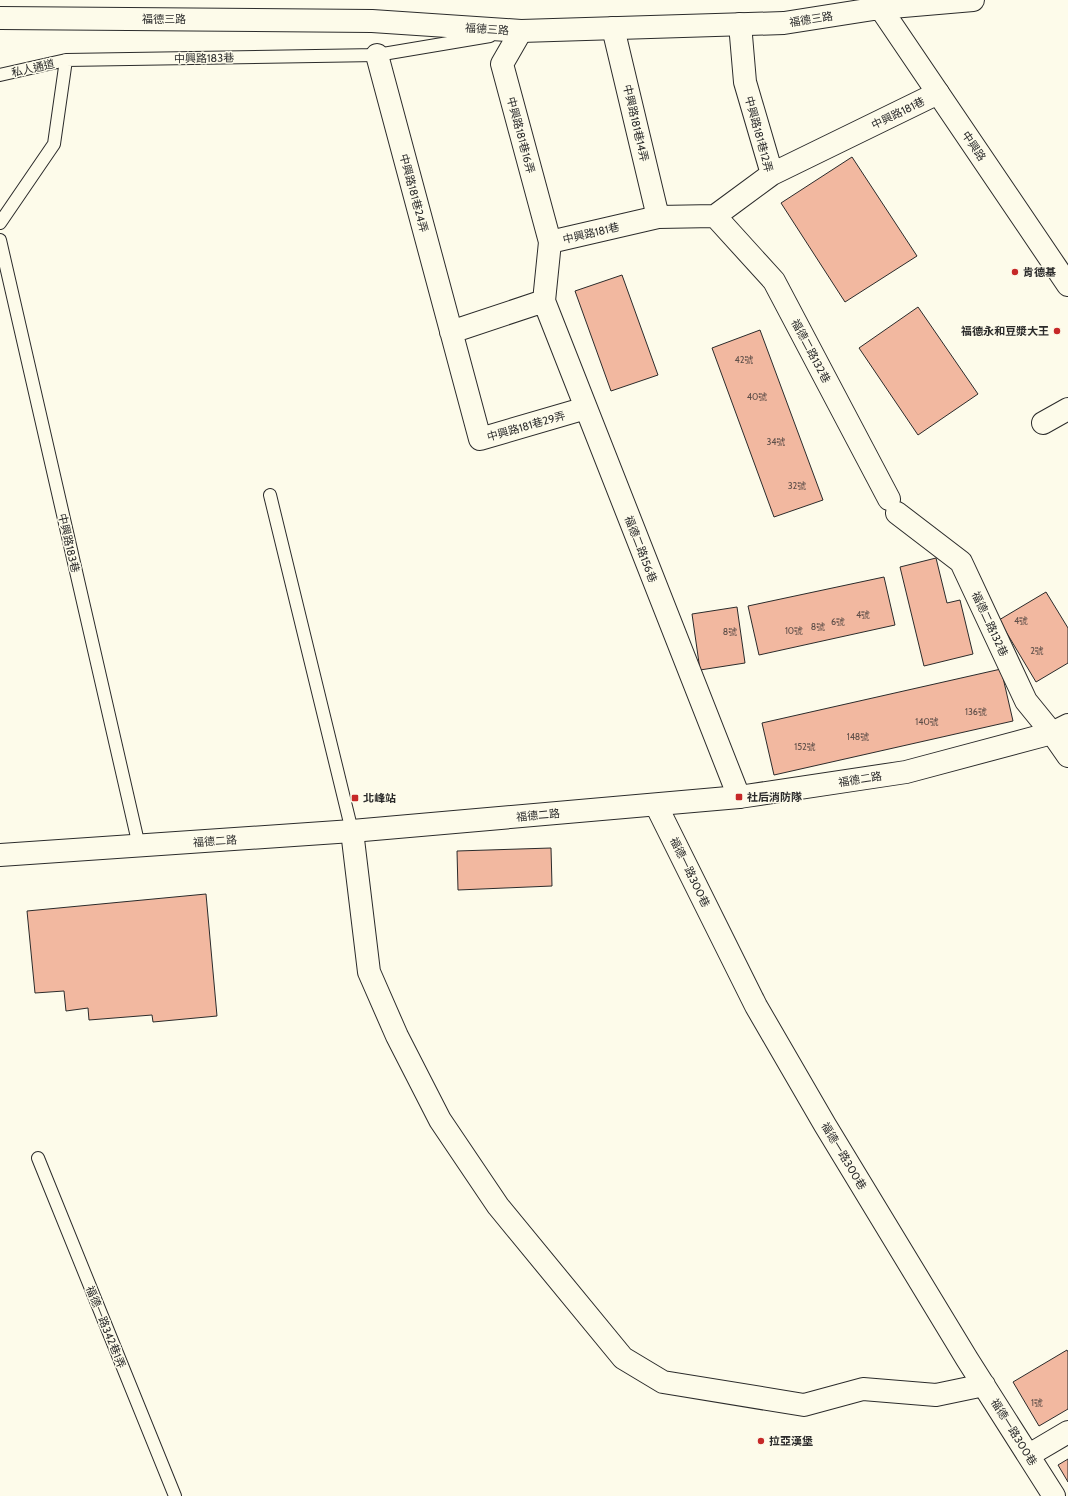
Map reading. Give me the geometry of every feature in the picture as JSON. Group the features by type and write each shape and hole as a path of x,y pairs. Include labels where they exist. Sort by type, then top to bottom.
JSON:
{"street":[{"name":"福德三路","path":"0,18 372,20 520,31 784,23 877,4 973,0"},
{"name":"中興路","path":"877,4 1068,285"},
{"name":"中興路181巷12弄","path":"716,216 772,174 745,82 740,24"},
{"name":"中興路181巷14弄","path":"613,28 658,217"},
{"name":"中興路181巷16弄","path":"520,31 502,64 550,242"},
{"name":"中興路181巷24弄","path":"377,55 452,332"},
{"name":"中興路181巷","path":"772,174 938,93"},
{"name":"中興路181巷","path":"544,301 550,242 658,217 716,216"},
{"name":"福德二路132巷","path":"716,216 774,281 893,506 961,562 1026,701 1060,729 1068,756"},
{"path":"452,332 544,301"},
{"name":"福德二路156巷","path":"544,301 739,797"},
{"name":"中興路181巷29弄","path":"452,332 480,439 586,408"},
{"path":"1043,422 1068,409"},
{"name":"福德二路","path":"0,855 352,831 739,797 906,772 1060,729"},
{"name":"福德一路300巷","path":"656,805 756,1006 829,1132 1054,1496"},
{"path":"352,831 369,972 400,1044 440,1120 498,1206 623,1358 663,1382 804,1405 863,1389 936,1396 984,1385"},
{"path":"1029,1455 1068,1432"}],"lane":[{"name":"中興路183巷","path":"66,60 377,55 520,31"},
{"name":"私人通道","path":"0,76 66,60"},
{"path":"0,223 54,144 66,60"},
{"name":"中興路183巷","path":"0,240 139,846"},
{"path":"270,495 352,831"},
{"name":"福德一路342巷1弄","path":"38,1158 175,1496"}],"building":[{"path":"852,157 917,256 845,302 781,203"},
{"path":"622,275 658,375 611,391 575,291"},
{"path":"918,307 978,394 918,435 859,348"},
{"path":"760,330 823,500 774,517 712,348"},
{"path":"936,558 947,603 960,600 973,654 924,666 900,567"},
{"path":"884,577 895,625 759,655 748,606"},
{"path":"1046,592 1068,628 1068,663 1036,682 999,620"},
{"path":"737,607 745,663 700,670 692,614"},
{"path":"1001,669 1013,721 774,775 762,723"},
{"path":"551,848 552,886 458,890 457,851"},
{"path":"206,894 217,1016 153,1022 152,1015 89,1020 88,1008 66,1011 64,991 35,993 27,911"},
{"path":"1067,1350 1068,1409 1039,1426 1013,1382"},
{"path":"1068,1459 1068,1482 1058,1465"}],"place":[{"name":"肯德基","path":"1015,272"},
{"name":"福德永和豆漿大王","path":"1057,331"},
{"name":"社后消防隊","path":"739,797"},
{"name":"北峰站","path":"355,798"},
{"name":"拉亞漢堡","path":"761,1441"}]}
